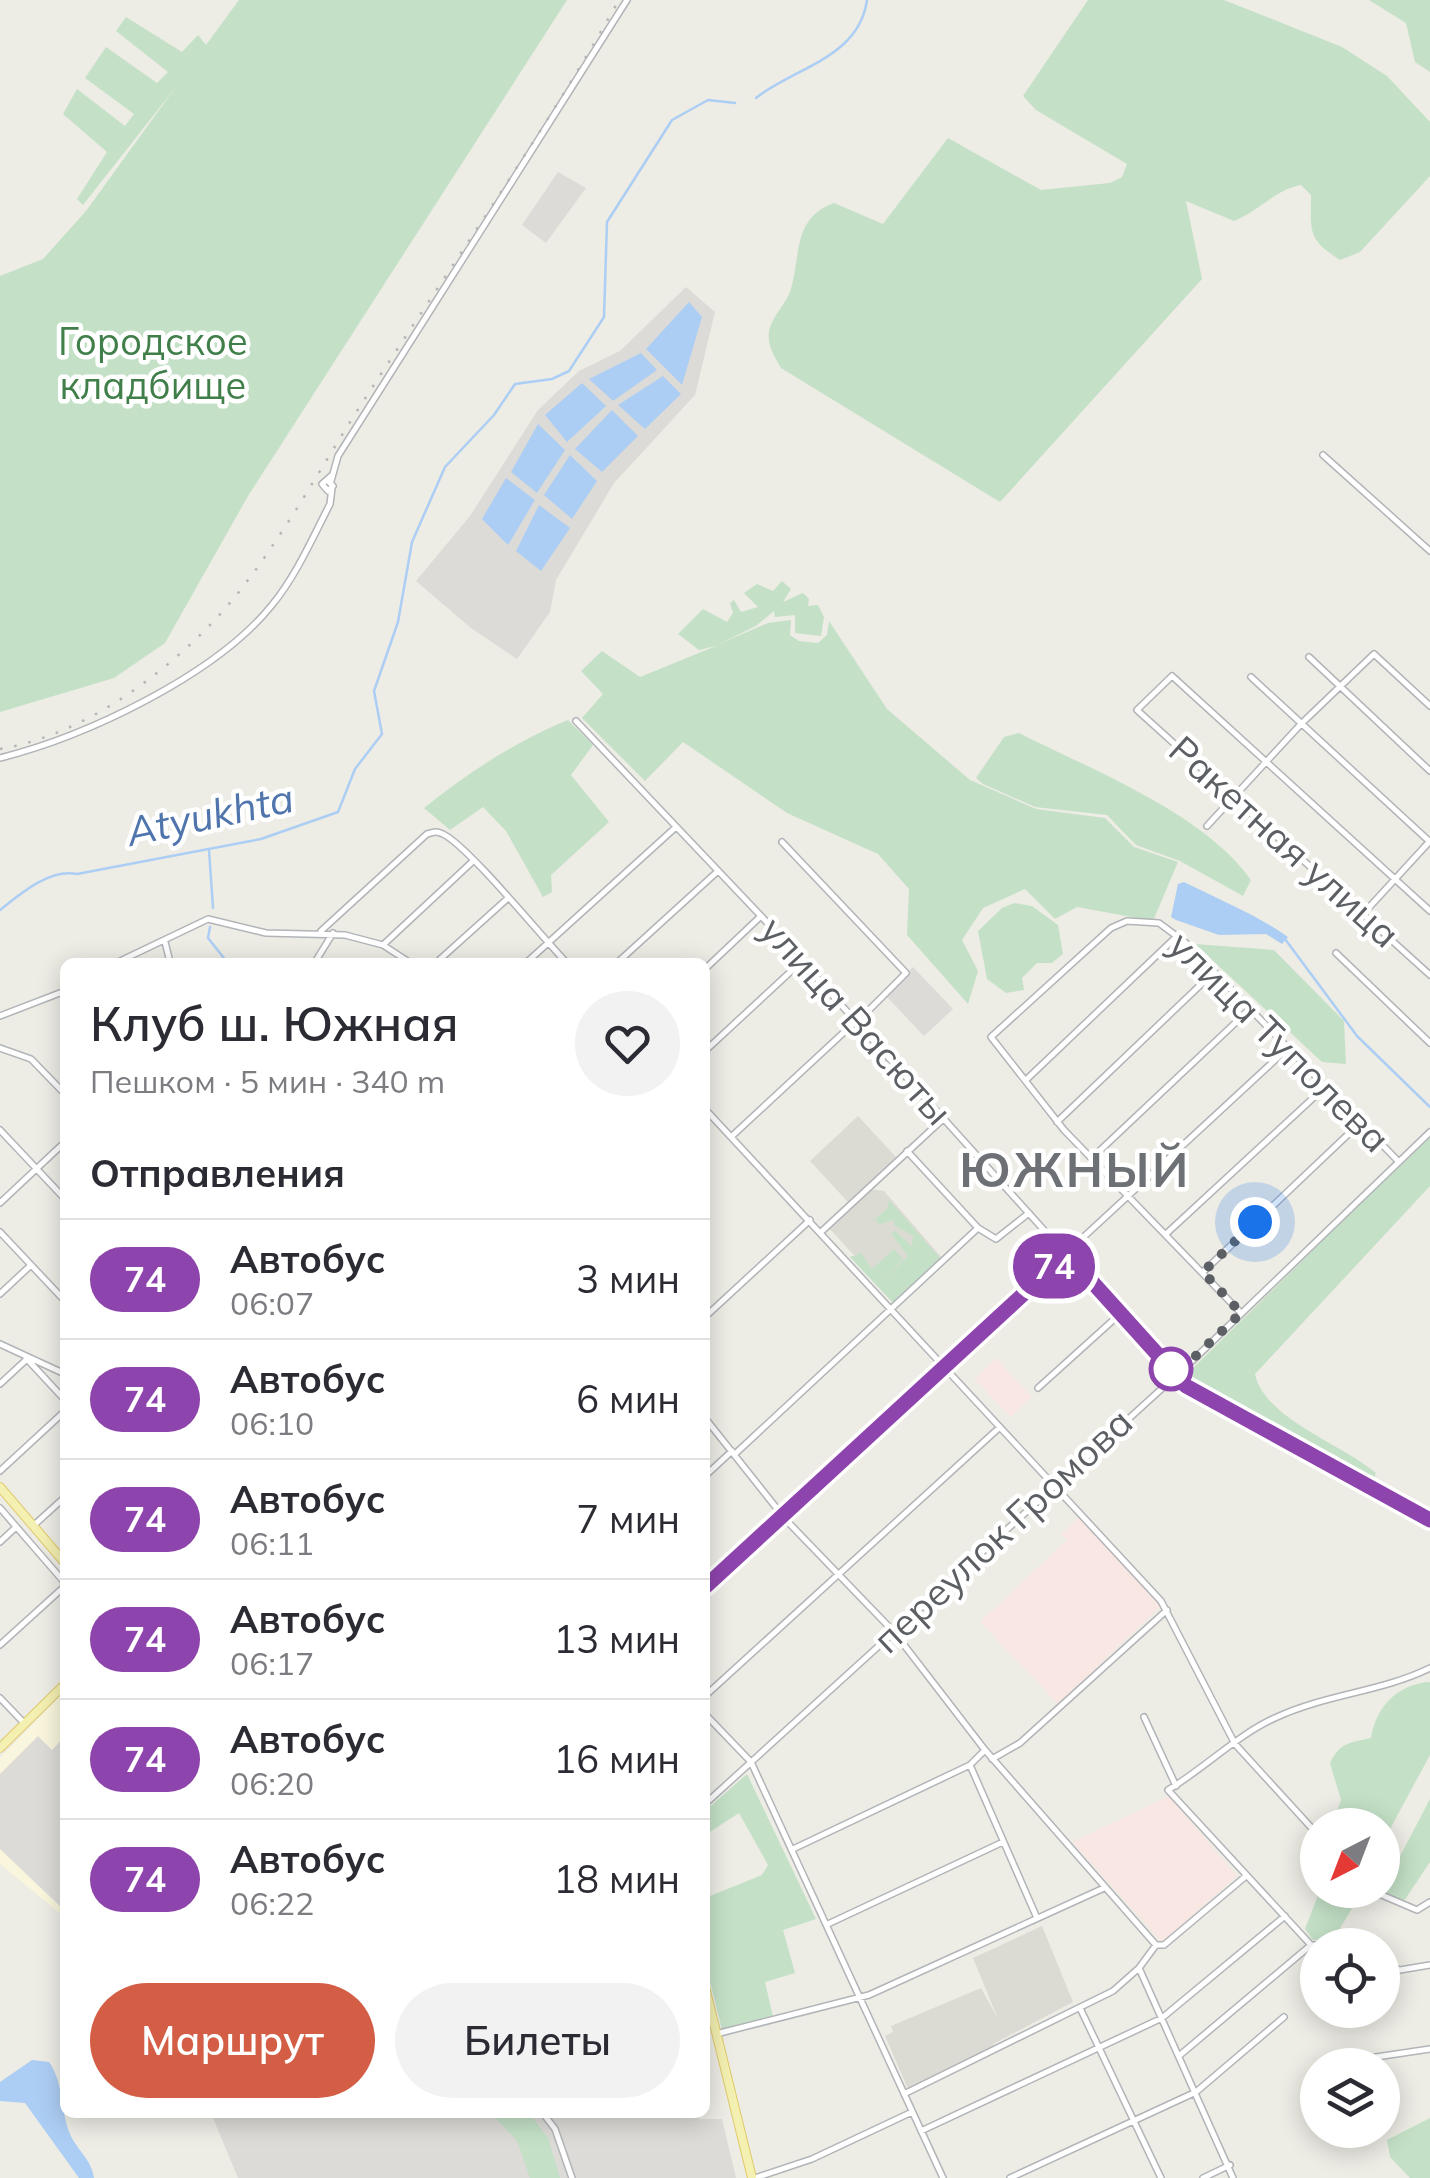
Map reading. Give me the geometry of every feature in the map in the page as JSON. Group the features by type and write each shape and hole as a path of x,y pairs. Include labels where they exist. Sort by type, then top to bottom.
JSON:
{"main road":[{"path":"0,1487 60,1557"},
{"path":"0,1748 60,1689"},
{"path":"710,2013 714,2034"},
{"path":"710,2020 751,2178"}],"street":[{"path":"0,758 57,742 215,661 272,605 330,485 338,456 627,0"},
{"path":"1322,455 1430,551"},
{"path":"1207,826 1374,654 1430,706"},
{"path":"1309,658 1430,771"},
{"name":"Ракетная улица","path":"1266,763 1172,676 1137,710 1430,975"},
{"path":"1252,677 1430,841 1363,914"},
{"name":"улица Васюты","path":"576,721 761,916 1174,1375 1202,1396 1430,1520"},
{"path":"1266,763 1430,911"},
{"path":"531,958 677,826"},
{"path":"320,932 436,832 445,835 562,958"},
{"path":"732,1137 906,972 782,842"},
{"path":"383,945 472,862"},
{"path":"622,958 718,871"},
{"path":"441,958 507,899"},
{"path":"710,963 761,916"},
{"path":"128,958 208,919 266,933 333,933 383,945 403,958"},
{"name":"улица Туполева","path":"1027,1079 991,1037 1111,928 1126,922 1159,923 1186,943 1399,1162"},
{"path":"317,958 333,933"},
{"path":"1175,938 1027,1079 1057,1122 1241,1313"},
{"path":"166,942 169,958"},
{"path":"1336,953 1430,1043"},
{"path":"710,1046 801,962"},
{"path":"1057,1122 1214,972"},
{"path":"0,1016 60,993"},
{"path":"1092,1158 1251,1008"},
{"path":"0,1048 31,1059 60,1089"},
{"path":"710,1582 1288,1048"},
{"path":"1166,1234 1325,1086"},
{"path":"710,1115 1054,1483 1167,1610 1235,1744 1300,1815"},
{"path":"821,1232 944,1118"},
{"path":"1203,1272 1359,1124"},
{"path":"0,1130 60,1194"},
{"name":"переулок Громова","path":"710,1800 1241,1313 1430,1132"},
{"path":"0,1203 60,1146"},
{"path":"907,1151 978,1228 996,1240 1029,1212"},
{"path":"710,1312 810,1220"},
{"path":"710,1472 978,1228"},
{"path":"0,1232 60,1296"},
{"path":"0,1294 31,1264"},
{"path":"1038,1388 1121,1313"},
{"path":"0,1344 60,1372"},
{"path":"0,1384 25,1357"},
{"path":"25,1357 60,1395"},
{"path":"0,1471 60,1416"},
{"path":"710,1424 838,1576 894,1632 984,1750 1156,1945 1164,1945 1247,1876"},
{"path":"710,1691 1000,1427"},
{"path":"33,1526 60,1502"},
{"path":"0,1508 60,1578"},
{"path":"0,1542 17,1527"},
{"path":"0,1645 60,1589"},
{"path":"992,1759 1020,1743 1167,1610"},
{"path":"1300,1932 1168,1790 1272,1719 1365,1689 1388,1687 1430,1668"},
{"path":"0,1698 24,1724"},
{"path":"1144,1717 1176,1786"},
{"path":"710,1719 752,1762 943,2178"},
{"path":"793,1850 970,1764 984,1750"},
{"path":"970,1764 1037,1918"},
{"path":"828,1924 1003,1842"},
{"path":"714,2034 861,1997 1104,1888"},
{"path":"1400,1903 1417,1910 1430,1902"},
{"path":"921,2131 1162,2018 1285,1916"},
{"path":"904,2094 1113,1992 1156,1945"},
{"path":"1180,2056 1300,1953"},
{"path":"1400,1970 1430,1965"},
{"path":"1139,1968 1233,2178"},
{"path":"1080,2008 1161,2178"},
{"path":"1010,2178 1196,2092 1284,2017"},
{"path":"1400,2054 1430,2050"},
{"path":"751,2178 812,2159 912,2112"},
{"path":"547,2118 555,2128 572,2178"},
{"path":"1203,2178 1230,2165"}],"shaded area":[{"path":"558,172 586,188 546,243 522,225"},
{"path":"686,287 715,312 695,395 614,483 556,580 550,612 517,659 471,628 416,581 470,516 538,410 579,371 620,351"},
{"path":"913,967 953,1009 924,1036 887,997"},
{"path":"858,1116 896,1157 848,1202 810,1161"},
{"path":"869,1189 884,1191 942,1258 897,1302 828,1227"},
{"path":"996,1358 1032,1397 1011,1417 974,1379"},
{"path":"1079,1517 1162,1605 1058,1704 980,1622 1067,1540 1061,1534"},
{"path":"60,1696 60,1913 0,1864 0,1758"},
{"path":"38,1736 52,1750 60,1741 60,1906 0,1849 0,1774"},
{"path":"1169,1796 1237,1876 1162,1942 1072,1842"},
{"path":"1042,1926 1073,2002 993,2044 994,2049 908,2089 885,2036 893,2032 891,2026 981,1988 998,2019 973,1958"},
{"path":"213,2118 722,2119 736,2178 238,2178"}],"green space":[{"name":"Городское кладбище","path":"239,0 567,0 248,496 165,643 114,678 0,712 0,276 43,259 86,211 175,88 83,205 77,199 107,152 63,114 77,89 125,126 134,114 85,78 106,47 157,83 168,72 116,31 126,17 182,52 198,35 206,45"},
{"path":"1088,0 1224,0 1342,47 1387,76 1430,122 1430,176 1360,252 1340,260 1316,240 1311,226 1311,195 1301,185 1283,191 1234,221 1186,201 1202,279 1000,502 781,368 770,346 769,331 791,289 801,238 811,218 834,203 883,224 948,138 1041,190 1110,183 1122,177 1127,164 1036,110 1023,96"},
{"path":"1369,0 1430,0 1430,72 1415,62 1406,23"},
{"path":"782,581 791,589 783,602 803,593 809,599 808,606 818,605 824,617 821,636 795,633 795,615 775,617 774,611 756,626 721,643 768,623 791,620 790,635 799,641 818,643 827,635 829,621 887,709 970,780 1036,809 1105,818 1134,847 1178,862 1153,921 1077,907 1055,919 1025,889 983,908 962,940 978,971 968,1004 907,935 909,889 878,854 787,813 683,742 645,781 582,718 603,694 581,671 602,651 640,677 716,646 699,650 678,634 703,609 727,622 734,600 741,612 758,607 744,593 757,584 773,591"},
{"path":"568,720 593,745 571,775 609,822 551,875 552,892 543,897 506,831 483,807 450,830 424,808 493,758"},
{"path":"1019,733 1145,795 1205,834 1251,880 1243,896 1180,861 1136,845 1107,815 1035,807 983,784 976,778 1004,737"},
{"path":"1014,903 1032,906 1058,925 1063,954 1052,963 1037,963 1022,978 1024,990 1006,993 987,979 978,931 1002,908"},
{"path":"1195,944 1274,950 1344,1021 1346,1064 1322,1062"},
{"path":"1430,1135 1430,1186 1255,1374 1261,1390 1288,1417 1376,1473 1372,1483 1184,1377"},
{"path":"889,1200 940,1258 893,1303 850,1257 861,1253 872,1269 894,1249 903,1259 884,1280 908,1256 891,1234 895,1231 912,1246 913,1236 894,1225 894,1220 879,1224 875,1219 888,1208"},
{"path":"1430,1682 1430,1755 1400,1811 1338,1808 1341,1800 1330,1763 1334,1756 1346,1744 1371,1738 1383,1707 1398,1692"},
{"path":"747,1774 816,1919 783,1930 795,1973 765,1982 773,2017 722,2029 710,1982 710,1896 762,1875 768,1865 739,1813 710,1832 710,1807"},
{"path":"1430,1799 1430,1862 1404,1901 1400,1899 1400,1856"},
{"path":"1313,1908 1352,1908 1340,1928 1305,1928"},
{"path":"496,2118 533,2118 548,2138 560,2178 530,2178 517,2141"},
{"path":"1430,2118 1430,2178 1410,2178 1390,2157 1388,2148 1400,2148 1400,2133"}],"water":[{"path":"689,302 702,317 682,385 646,349"},
{"path":"641,353 657,370 613,401 589,379"},
{"path":"663,376 681,394 645,429 618,405"},
{"path":"582,383 606,406 567,442 545,415"},
{"path":"612,410 638,436 602,472 575,449"},
{"path":"538,424 565,450 537,493 511,472"},
{"path":"570,455 597,481 572,519 544,495"},
{"path":"506,478 535,500 508,545 482,519"},
{"path":"539,505 570,528 541,571 516,551"},
{"path":"1184,882 1288,937 1282,944 1266,934 1219,935 1176,920 1171,917 1178,884"},
{"path":"32,2060 49,2062 60,2088 60,2118 66,2118 94,2178 79,2178 25,2103 0,2101 0,2082"}],"waterway":[{"name":"Atyukhta","path":"756,98 839,48 862,20 867,0"},
{"name":"Atyukhta","path":"0,910 56,875 261,839 338,812 355,769 382,734 374,691 398,622 412,542 445,467 494,415 515,384 552,379 569,371 604,317 607,222 672,120 708,100 735,103"},
{"path":"209,850 213,908"},
{"path":"210,927 208,938 224,958"},
{"path":"1285,939 1357,1036 1430,1107"}],"railway":[{"path":"0,749 58,732 113,704 163,668 229,604 291,517 528,151 619,0"}],"bus line":[{"name":"74","path":"710,1582 1067,1254 1186,1386 1430,1520"}],"district":[{"name":"ЮЖНЫЙ","path":"1075,1170"}],"route":[{"path":"1171,1369 1174,1375 1241,1313 1203,1272 1255,1222"}]}
